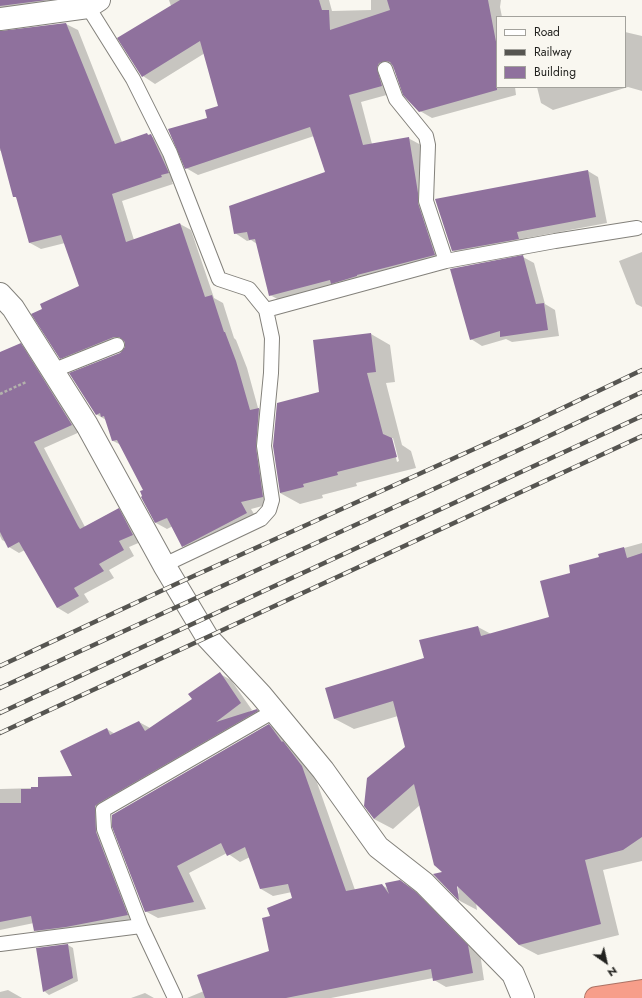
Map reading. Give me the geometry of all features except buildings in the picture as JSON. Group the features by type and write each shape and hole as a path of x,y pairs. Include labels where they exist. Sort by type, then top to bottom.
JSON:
{"highway":[{"path":"596,998 642,991"}],"street":[{"path":"0,20 93,4"},
{"path":"0,294 13,308 87,425 164,565 207,637 261,695 323,770 378,847 424,883 513,974 523,998"}],"lane":[{"path":"93,4 170,153 220,279 249,290 266,310 272,338 271,373 264,446 272,500 269,510 261,519 164,565"},
{"path":"385,69 396,99 426,136 428,145 426,201 446,261"},
{"path":"266,310 446,261 637,228"},
{"path":"52,371 117,345"},
{"path":"175,998 141,926 104,828 103,810 274,711"},
{"path":"0,944 141,926"}],"railway":[{"path":"0,666 176,584 525,426 642,370"},
{"path":"0,688 642,392"},
{"path":"0,713 642,416"},
{"path":"0,733 642,436"}]}
